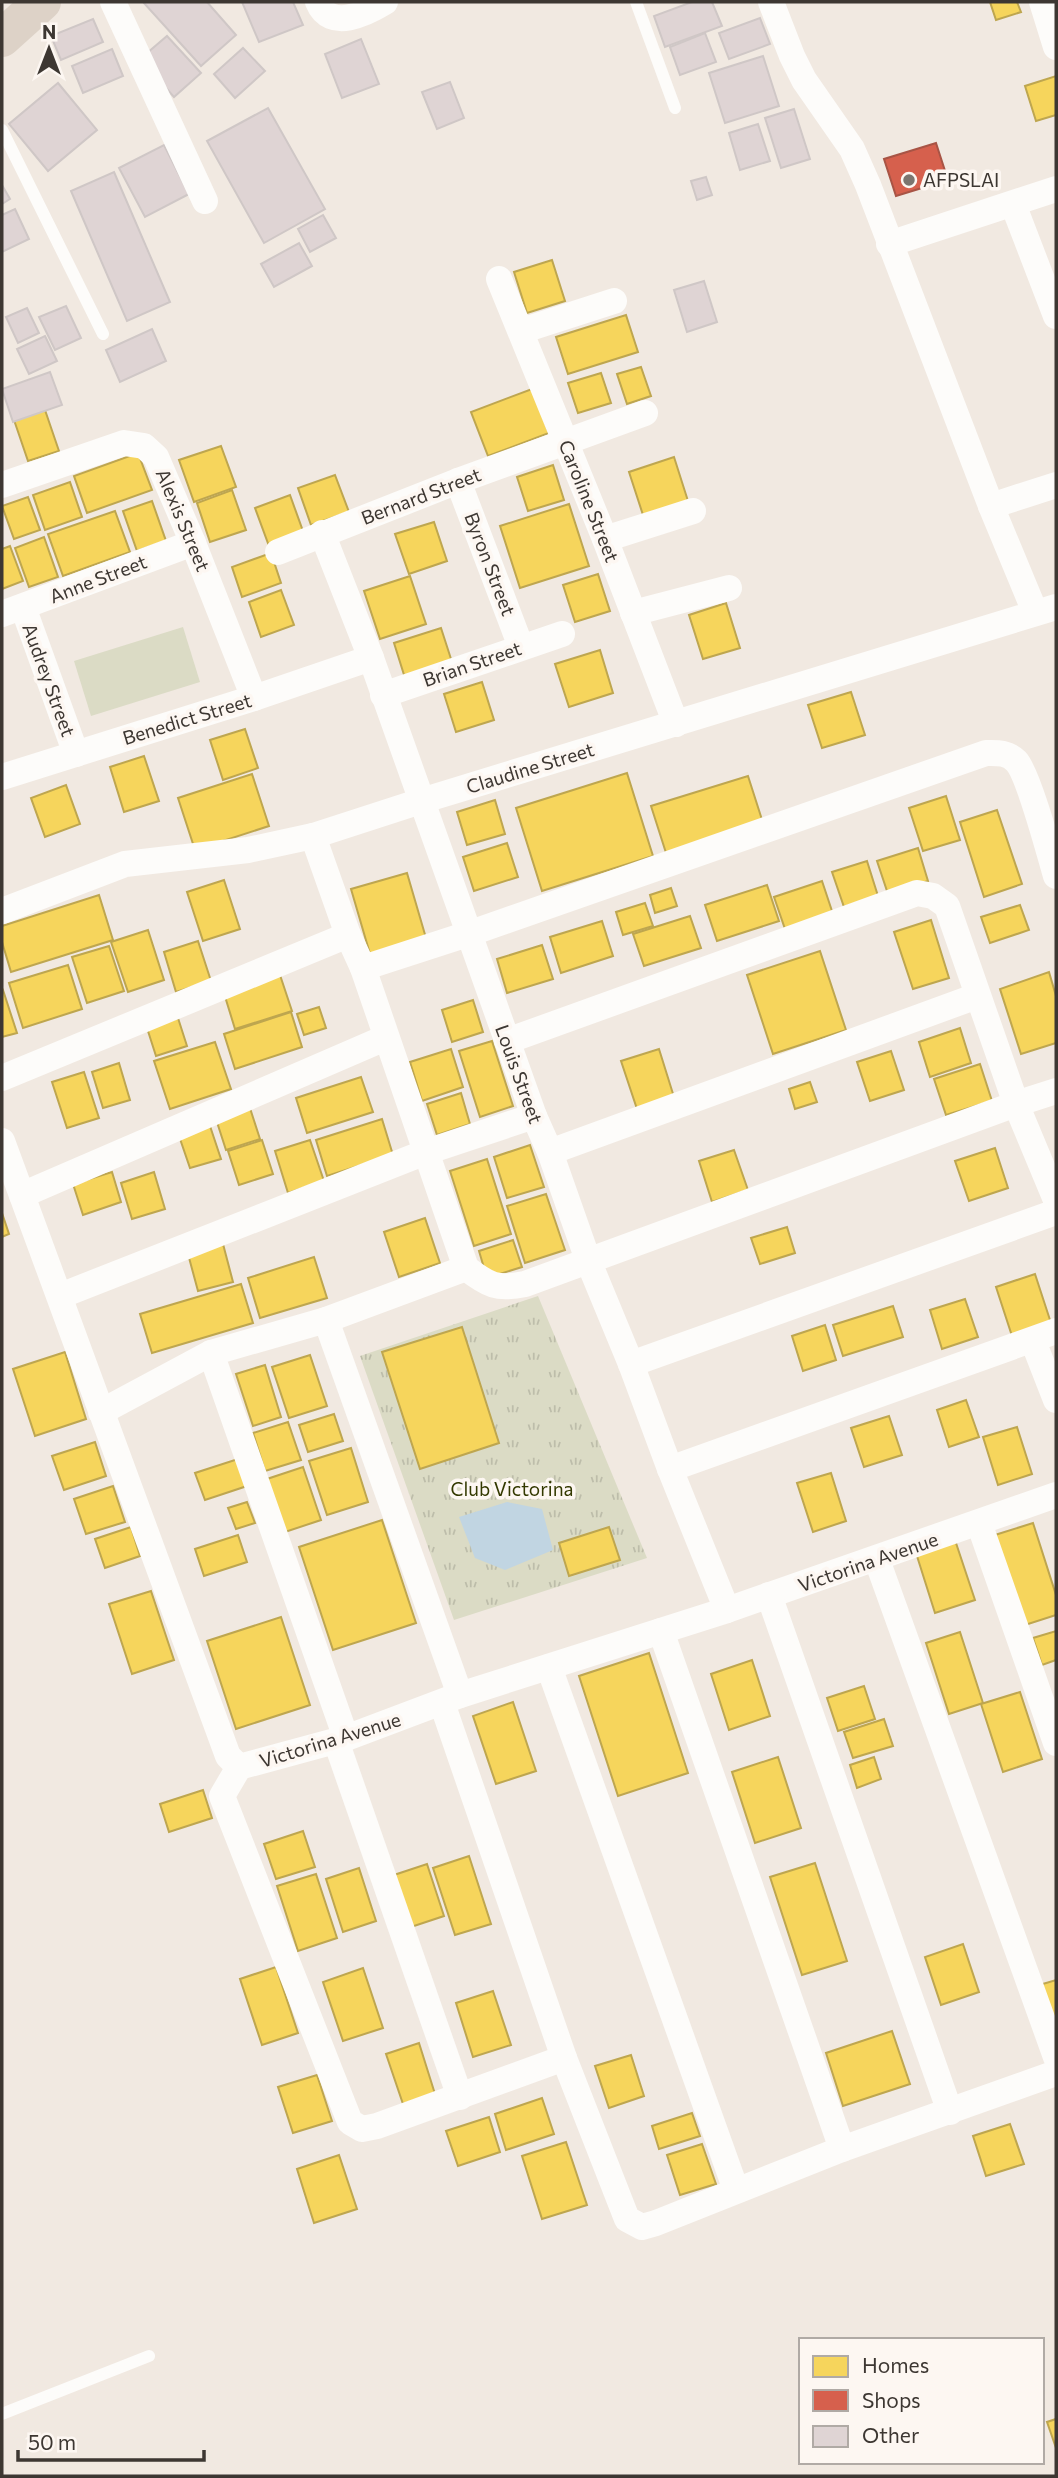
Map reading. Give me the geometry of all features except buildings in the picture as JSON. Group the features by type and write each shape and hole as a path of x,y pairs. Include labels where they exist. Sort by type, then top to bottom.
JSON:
{"highway":[{"path":"2,38 42,2"}],"street":[{"path":"113,2 205,201"},
{"path":"318,2 321,8 335,18 349,18 369,12 385,2"},
{"path":"771,2 804,80 852,149 991,506 1046,610"},
{"path":"1042,2 1056,47"},
{"path":"890,244 1056,189"},
{"path":"1013,204 1056,316"},
{"name":"Caroline Street","path":"499,279 605,539 676,724"},
{"path":"521,331 614,301"},
{"name":"Bernard Street","path":"278,552 458,481 645,413"},
{"name":"Alexis Street","path":"2,485 124,443 144,446 156,457 254,698"},
{"name":"Byron Street","path":"458,481 521,647"},
{"path":"991,506 1056,485"},
{"path":"605,539 693,511"},
{"name":"Louis Street","path":"322,533 371,658 468,934 588,1260 727,1610"},
{"name":"Anne Street","path":"12,610 193,543"},
{"path":"632,613 729,588"},
{"name":"Audrey Street","path":"12,610 76,754"},
{"name":"Claudine Street","path":"2,911 125,864 248,850 313,836 1046,610"},
{"name":"Brian Street","path":"383,695 562,634"},
{"name":"Benedict Street","path":"2,777 254,698 371,658"},
{"path":"363,968 468,934 986,753 1004,753 1018,762 1045,799 1056,876"},
{"path":"313,836 348,935 363,968 466,1268 487,1284 508,1287 525,1284 1056,1091"},
{"path":"507,1041 917,893 933,895 947,906 1016,1104 1056,1200"},
{"path":"2,1078 348,935"},
{"path":"550,1152 977,996"},
{"path":"22,1195 385,1038"},
{"path":"60,1297 426,1152 534,1116"},
{"name":"Victorina Avenue","path":"2,1141 228,1756 239,1768 341,1739 451,1699 877,1560 1056,1496"},
{"path":"631,1364 1056,1212"},
{"path":"101,1412 211,1353 326,1320 466,1268"},
{"path":"326,1320 451,1699 564,2058 627,2220 642,2227 842,2149 1056,2073"},
{"path":"670,1469 1045,1336 1056,1400"},
{"path":"211,1353 460,2097"},
{"path":"979,1523 1056,1743"},
{"path":"877,1560 1056,2057"},
{"path":"769,1595 950,2112"},
{"path":"661,1631 842,2149"},
{"path":"549,1667 736,2190"},
{"path":"239,1768 222,1796 350,2122 362,2129 377,2126 564,2058"}],"lane":[{"path":"636,2 675,108"},
{"path":"2,130 103,334"},
{"path":"2,2414 149,2356"}],"green space":[{"path":"183,627 200,682 91,716 74,661"},
{"name":"Club Victorina","path":"538,1296 647,1558 454,1620 360,1356"}],"water":[{"path":"507,1502 542,1509 553,1550 505,1570 475,1558 459,1517"}],"place":[{"name":"AFPSLAI","path":"909,180"}]}
